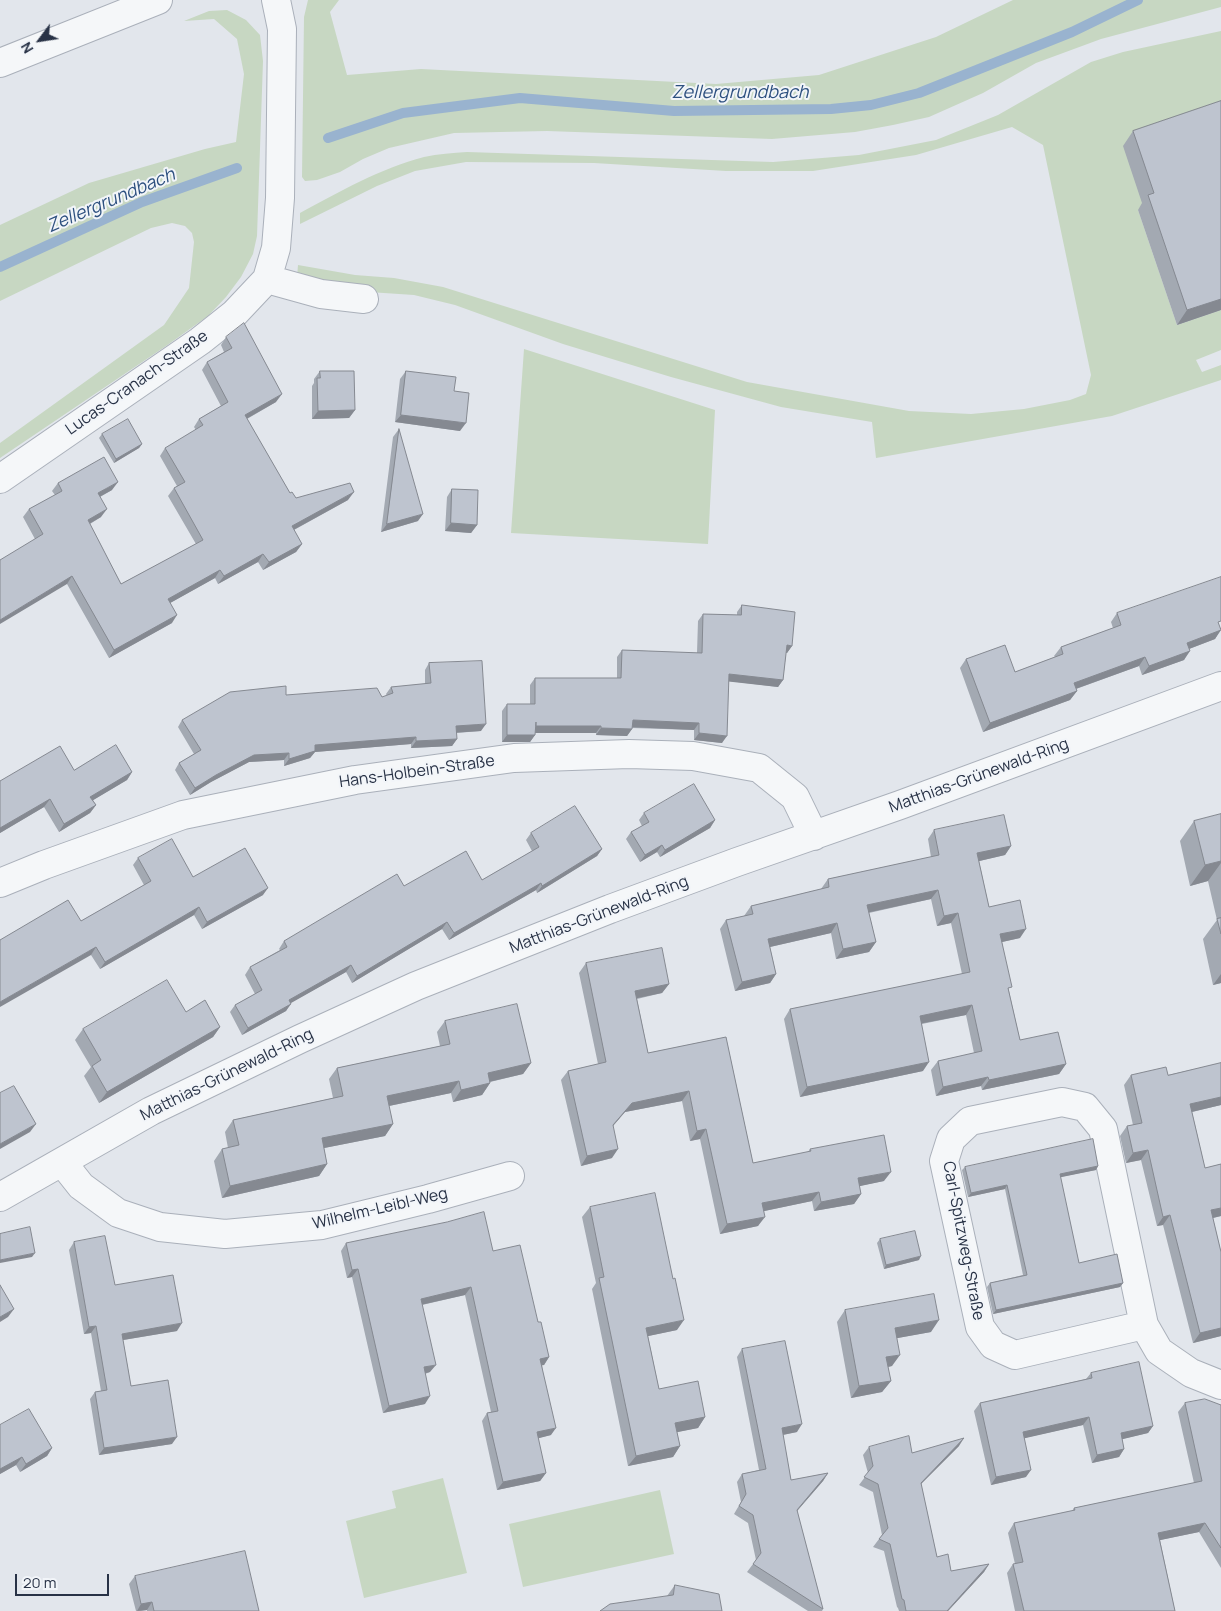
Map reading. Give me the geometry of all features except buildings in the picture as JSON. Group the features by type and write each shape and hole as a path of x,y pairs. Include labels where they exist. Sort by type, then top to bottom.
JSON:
{"street":[{"path":"0,63 158,0"},
{"name":"Lucas-Cranach-Straße","path":"0,479 200,341 234,314 266,279 276,248 280,198 282,29 276,0"},
{"path":"266,279 321,294 364,299"},
{"name":"Matthias-Grünewald-Ring","path":"0,1197 151,1111 300,1039 416,986 610,910 900,806 1221,686"},
{"name":"Hans-Holbein-Straße","path":"0,883 44,865 183,815 355,780 514,758 630,754 693,756 759,768 795,797 814,836"},
{"name":"Carl-Spitzweg-Straße","path":"1144,1325 1015,1355 994,1345 980,1327 944,1161 951,1139 970,1121 1062,1102 1085,1107 1104,1128 1144,1325 1159,1351 1191,1373 1221,1385"},
{"name":"Wilhelm-Leibl-Weg","path":"62,1162 81,1186 118,1213 160,1227 225,1234 322,1225 428,1199 510,1176"}],"green space":[{"path":"308,0 339,0 330,12 347,75 421,69 716,84 819,75 936,37 1013,0 1221,0 1221,7 1101,39 1036,63 983,93 929,117 893,125 855,132 772,139 547,131 454,133 389,148 363,159 340,172 317,180 305,181 302,177 304,17"},
{"path":"227,10 246,20 260,35 263,61 257,236 253,254 241,277 208,316 0,458 0,443 164,325 189,288 194,242 192,233 185,226 172,223 151,228 0,301 0,225 89,183 205,149 236,142 244,74 237,39 214,19 184,21 209,11"},
{"path":"1221,31 1221,113 1144,208 1138,210 1177,325 1221,310 1221,350 1196,360 1202,372 1221,365 1221,380 1112,416 876,458 872,422 781,407 671,377 563,344 455,305 414,295 369,292 297,278 298,265 355,275 394,278 443,287 747,382 909,411 971,414 1024,409 1070,400 1086,394 1091,375 1043,145 1012,127 916,155 813,171 726,171 594,163 466,162 415,171 377,186 300,224 300,213 392,167 440,154 467,152 773,162 859,155 936,140 998,115 1091,62 1123,52"},
{"path":"524,349 715,410 708,544 511,533"},
{"path":"443,1478 467,1573 364,1598 346,1521 396,1508 392,1491"},
{"path":"660,1490 674,1554 523,1587 509,1524"}],"waterway":[{"name":"Zellergrundbach","path":"328,138 403,113 520,98 674,111 831,109 871,105 919,93 1072,32 1138,0"},
{"name":"Zellergrundbach","path":"0,267 142,202 237,168"}]}
